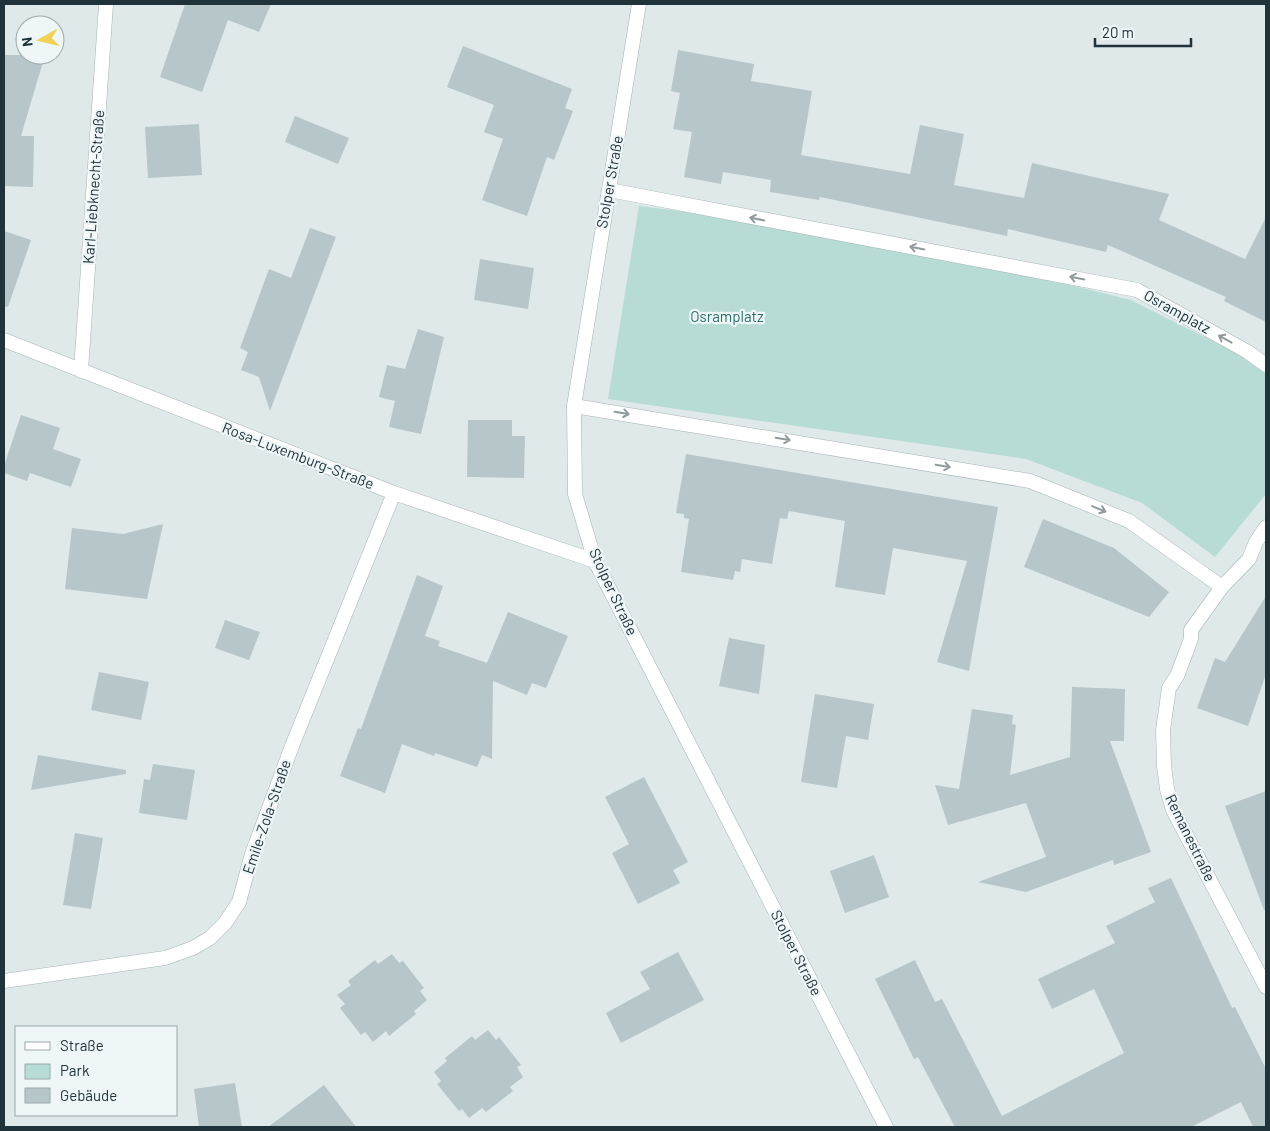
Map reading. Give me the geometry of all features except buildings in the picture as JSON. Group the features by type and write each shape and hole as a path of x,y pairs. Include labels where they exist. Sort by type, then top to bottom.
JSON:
{"street":[{"name":"Karl-Liebknecht-Straße","path":"81,371 106,4"},
{"name":"Stolper Straße","path":"639,4 574,406 575,494 596,561 886,1127"},
{"name":"Osramplatz","path":"609,190 1136,290 1248,352 1266,365"},
{"name":"Rosa-Luxemburg-Straße","path":"4,340 394,493 596,561"},
{"path":"574,406 1030,481 1129,521 1222,587"},
{"name":"Emile-Zola-Straße","path":"4,981 165,958 193,948 210,938 225,923 239,902 252,854 292,746 394,493"},
{"name":"Remanestraße","path":"1266,527 1256,542 1249,559 1222,587 1191,630 1191,639 1177,676 1169,688 1163,730 1167,789 1174,810 1266,987"}],"green space":[{"name":"Osramplatz","path":"639,206 735,218 1066,284 1131,300 1236,353 1266,374 1266,494 1215,557 1142,503 1026,459 608,399"}]}
